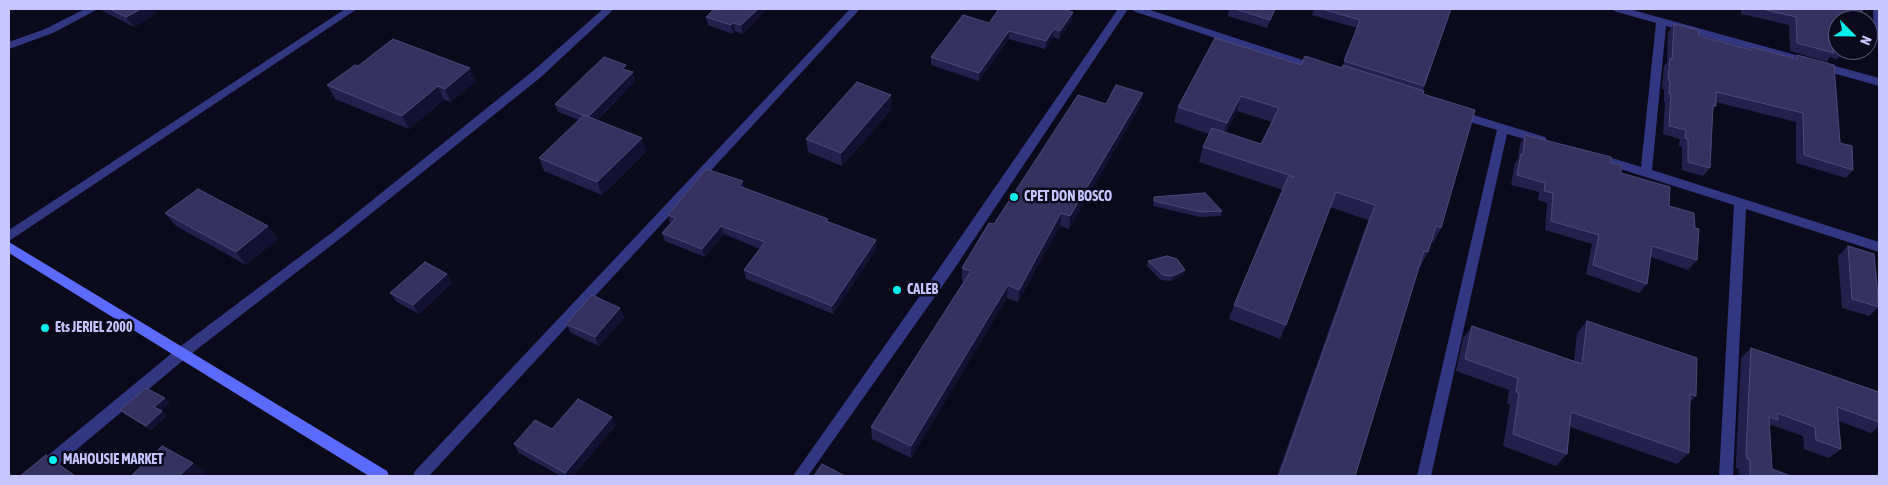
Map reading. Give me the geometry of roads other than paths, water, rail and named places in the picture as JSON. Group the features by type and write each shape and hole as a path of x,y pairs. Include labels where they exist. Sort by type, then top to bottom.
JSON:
{"street":[{"path":"9,46 49,31 93,9"},
{"path":"9,236 352,9"},
{"path":"34,476 182,353 346,228 537,74 609,9"},
{"path":"420,476 855,9"},
{"path":"800,476 943,274 1123,9"},
{"path":"1137,9 1324,70"},
{"path":"1618,9 1879,82"},
{"path":"1878,9 1879,30"},
{"path":"1646,172 1661,21"},
{"path":"1446,110 1550,143"},
{"path":"1424,476 1503,128"},
{"path":"1588,155 1879,247"},
{"path":"1726,476 1740,203"},
{"path":"9,247 382,476"}],"place":[{"name":"CPET DON BOSCO","path":"1014,197"},
{"name":"CALEB","path":"897,290"},
{"name":"Ets JERIEL 2000","path":"45,328"},
{"name":"MAHOUSIE MARKET","path":"53,460"}]}
